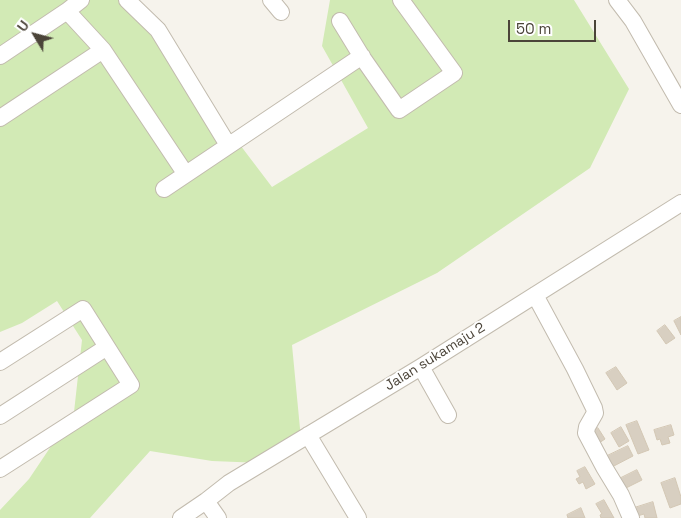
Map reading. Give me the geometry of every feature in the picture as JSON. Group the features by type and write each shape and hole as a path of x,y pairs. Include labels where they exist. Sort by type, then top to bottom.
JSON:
{"street":[{"path":"0,56 81,0"},
{"path":"127,0 158,30 228,145"},
{"path":"340,21 399,110 454,73 401,0"},
{"path":"617,0 633,21 681,105"},
{"path":"67,11 103,50 185,173"},
{"path":"0,118 103,50"},
{"path":"164,188 362,56"},
{"name":"Jalan sukamaju 2","path":"181,518 229,483 421,367 681,203"},
{"path":"534,295 575,369 594,408 595,414 587,427 586,433 632,518"},
{"path":"0,362 83,309 132,385 0,469"},
{"path":"0,416 108,347"},
{"path":"421,367 448,415"},
{"path":"308,435 358,518"},
{"path":"206,501 218,518"}],"green space":[{"path":"0,0 136,0 171,54 272,187 368,128 322,46 330,0 574,0 629,89 590,168 437,273 292,345 301,439 262,463 212,461 150,451 90,518 0,518 0,510 29,479 74,412 82,340 57,301 22,323 0,332"}],"building":[{"path":"681,317 681,335 674,321"},
{"path":"665,325 675,338 666,344 657,331"},
{"path":"616,367 627,383 617,390 606,373"},
{"path":"637,421 649,450 638,454 626,425"},
{"path":"671,425 674,435 668,437 670,443 662,445 660,439 657,440 654,430"},
{"path":"621,427 629,441 619,447 611,433"},
{"path":"598,428 605,439 596,445 588,434"},
{"path":"628,446 633,456 610,468 605,457"},
{"path":"585,467 595,484 586,489 583,482 579,484 576,479 580,477 577,471"},
{"path":"637,470 642,480 624,489 619,479"},
{"path":"675,478 681,497 681,504 670,508 661,483"},
{"path":"604,500 614,518 601,518 600,515 602,514 596,504"},
{"path":"653,502 657,518 645,518 644,514 634,517 631,509"},
{"path":"581,508 585,518 568,518 567,515"}]}
